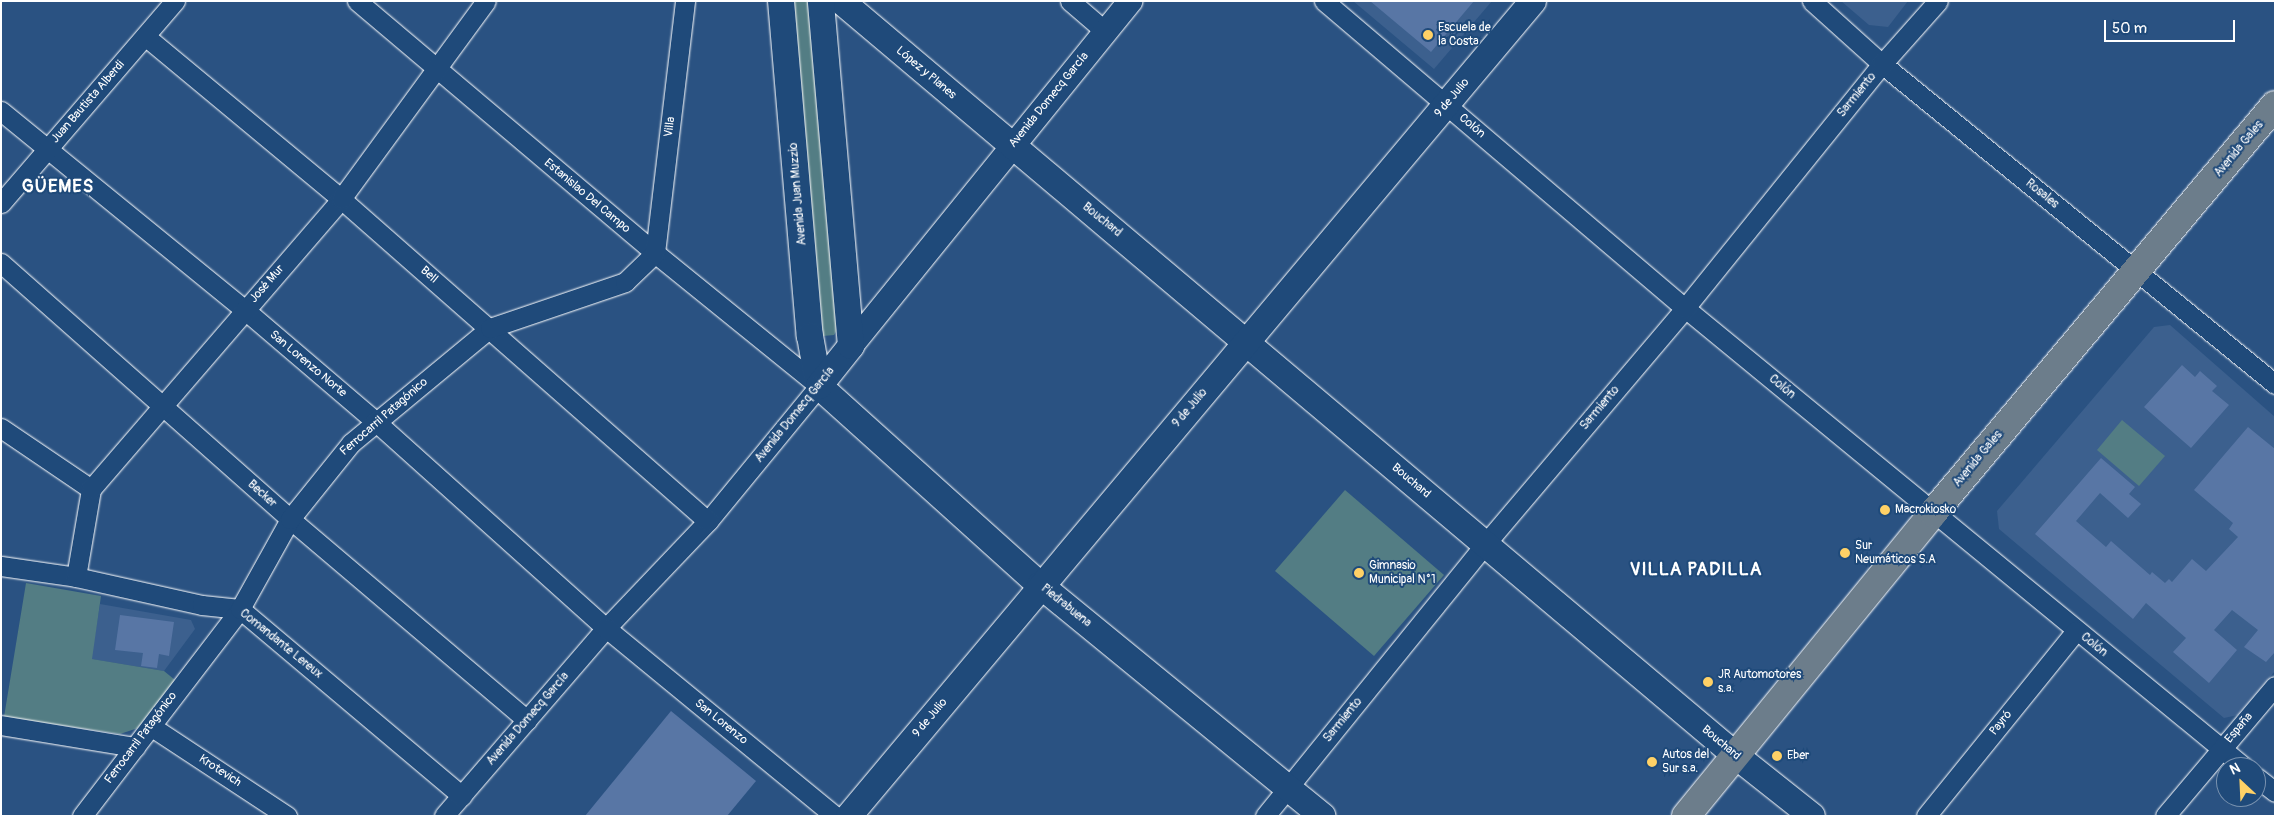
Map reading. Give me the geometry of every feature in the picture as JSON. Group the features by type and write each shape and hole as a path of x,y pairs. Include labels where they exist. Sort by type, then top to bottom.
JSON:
{"main road":[{"name":"Avenida Juan Muzzio","path":"781,1 810,336 819,386"},
{"path":"821,1 851,346"},
{"name":"López y Planes","path":"841,1 1011,145"},
{"name":"9 de Julio","path":"849,816 1040,585 1534,1"},
{"name":"Avenida Gales","path":"1686,816 1933,512 2275,106"},
{"name":"Bouchard","path":"1011,145 1486,543 1735,755 1812,816"},
{"name":"Avenida Domecq García","path":"819,386 851,346"},
{"name":"Piedrabuena","path":"819,386 924,483 1040,585 1322,816"}],"street":[{"name":"Juan Bautista Alberdi","path":"1,203 175,1"},
{"name":"Estanislao Del Campo","path":"357,1 436,70 655,253 819,386"},
{"name":"José Mur","path":"91,489 341,199 486,1"},
{"name":"Villa","path":"655,253 685,1"},
{"path":"1070,1 1105,31"},
{"name":"Avenida Domecq García","path":"851,346 1011,145 1130,1"},
{"name":"Colón","path":"1324,1 1686,308 2076,631 2232,757"},
{"name":"Rosales","path":"1812,1 1882,64 2275,384"},
{"name":"Sarmiento","path":"1265,816 1486,543 1686,308 1882,64 1938,1"},
{"name":"Bell","path":"145,36 341,199 708,521"},
{"name":"San Lorenzo Norte","path":"1,111 46,150 245,310 375,421 606,628"},
{"name":"Ferrocarril Patagónico","path":"82,816 152,727 240,609 290,519 336,459 375,421 490,328 625,282 655,253"},
{"name":"Becker","path":"1,263 290,519 527,720"},
{"name":"Avenida Domecq García","path":"444,816 606,628 708,521 819,386"},
{"path":"1,428 91,489 76,577"},
{"name":"Comandante Lereux","path":"1,566 76,577 202,605 240,609 462,796"},
{"name":"San Lorenzo","path":"606,628 835,816"},
{"name":"Payró","path":"1926,816 2076,631"},
{"name":"España","path":"2165,816 2275,686"},
{"path":"1,725 135,747"},
{"name":"Krotevich","path":"152,727 288,816"}],"shaded area":[{"name":"Escuela de la Costa","path":"1353,1 1492,1 1434,69"},
{"path":"1841,1 1908,1 1888,27 1869,25"},
{"path":"2170,325 2275,417 2275,671 2238,715 2224,718 1999,529 1997,511 2154,327"},
{"path":"100,604 191,620 195,629 164,671 91,659"}],"green space":[{"path":"793,1 811,1 837,330 834,335 823,336"},
{"path":"2122,420 2165,456 2139,486 2097,450"},
{"name":"Gimnasio Municipal N°1","path":"1345,490 1444,575 1374,656 1275,571"},
{"path":"26,583 101,596 92,659 164,671 175,680 138,728 120,734 4,717"}],"building":[{"path":"1370,1 1474,1 1431,52"},
{"path":"2182,365 2195,377 2200,371 2217,386 2212,391 2229,405 2191,448 2144,407"},
{"path":"2248,427 2275,449 2275,652 2266,662 2244,647 2258,630 2232,610 2214,630 2237,650 2209,683 2173,652 2186,638 2146,603 2133,619 2035,534 2101,458 2135,487 2129,494 2141,504 2128,518 2100,493 2076,521 2106,547 2111,541 2150,575 2152,572 2165,583 2169,579 2172,582 2192,559 2206,571 2238,537 2229,529 2233,523 2194,490"},
{"path":"120,615 174,622 169,656 159,654 157,668 141,666 143,653 115,650"},
{"path":"671,711 756,781 727,816 585,816"}],"place":[{"name":"Escuela de la Costa","path":"1428,35"},
{"name":"Macrokiosko","path":"1885,510"},
{"name":"Sur Neumáticos S.A","path":"1845,553"},
{"name":"Gimnasio Municipal N°1","path":"1359,573"},
{"name":"JR Automotores s.a.","path":"1708,682"},
{"name":"Eber","path":"1777,756"},
{"name":"Autos del Sur s.a.","path":"1652,762"}],"district":[{"name":"GÜEMES","path":"58,187"},
{"name":"VILLA PADILLA","path":"1696,570"}]}
